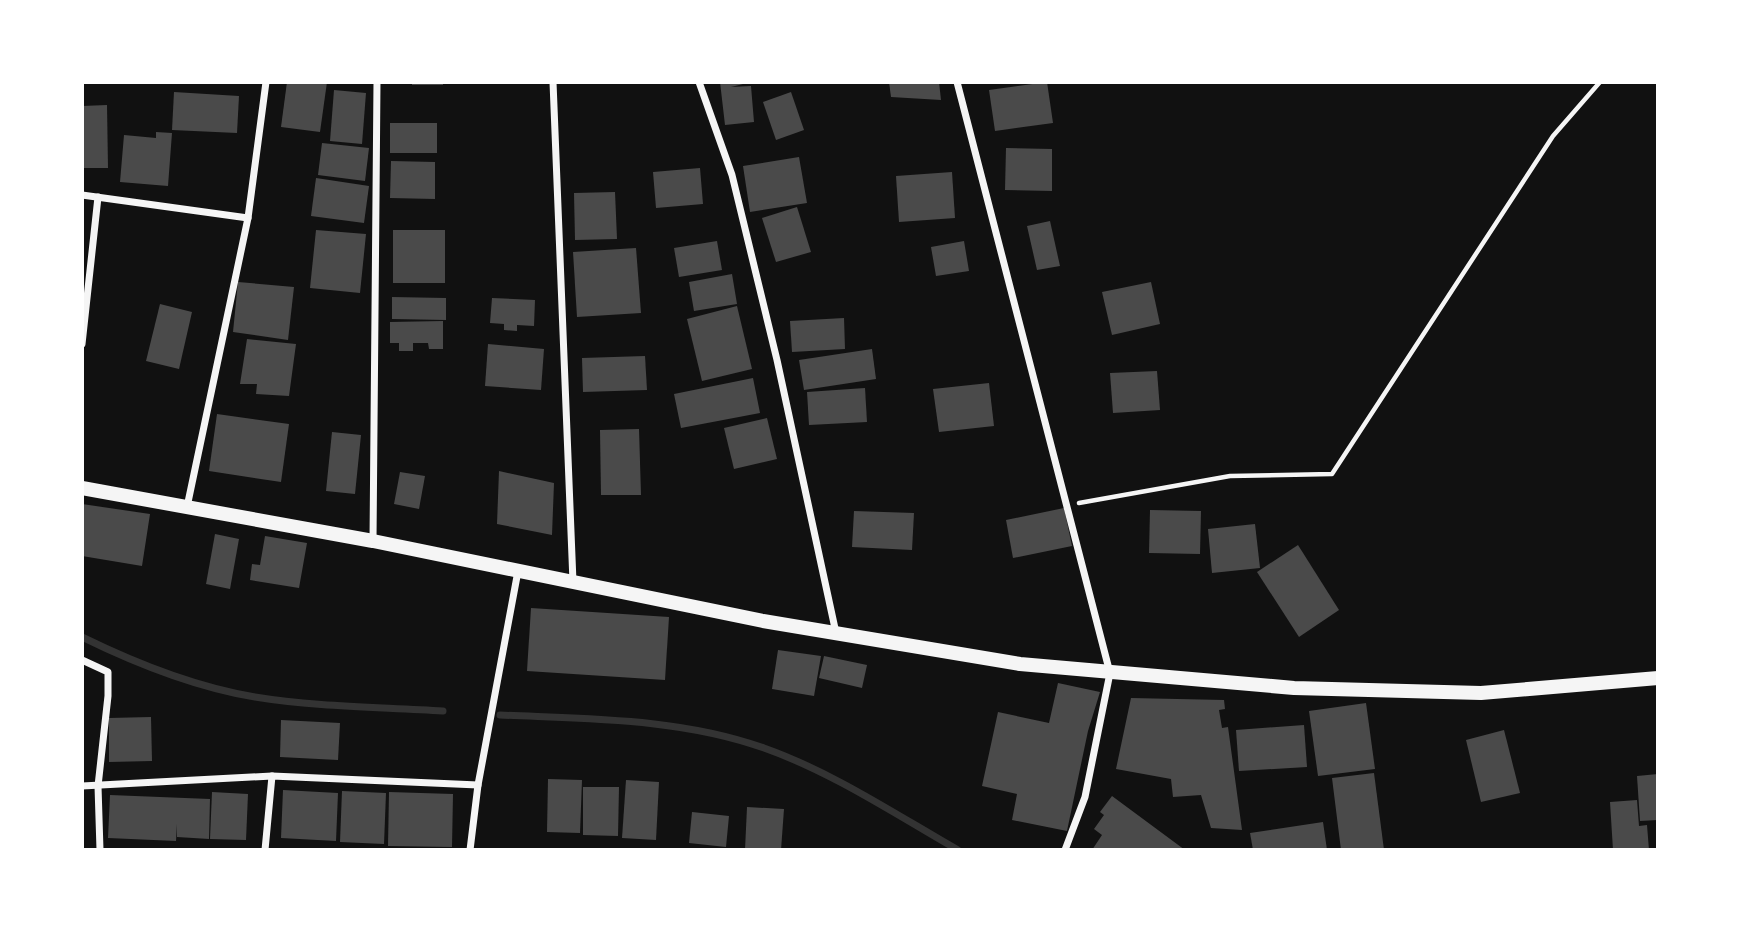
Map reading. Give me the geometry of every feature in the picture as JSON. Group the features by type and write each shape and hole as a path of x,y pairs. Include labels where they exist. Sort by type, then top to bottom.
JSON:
{"main road":[{"path":"82,488 373,541 763,621 1020,663 1294,688 1481,693 1658,678"}],"street":[{"path":"187,507 248,218 267,82"},
{"path":"373,541 377,82"},
{"path":"553,82 573,582"},
{"path":"699,82 735,188 777,359 836,633"},
{"path":"957,82 1110,673 1085,797 1065,850"},
{"path":"82,195 248,218"},
{"path":"82,344 98,197"},
{"path":"470,850 478,785 518,571"},
{"path":"82,660 108,672 98,786 100,850"},
{"path":"82,786 272,776 478,785"},
{"path":"265,850 272,776"}],"path":[{"path":"1068,505 1230,476 1332,474 1553,136 1600,82"}],"building":[{"path":"287,82 327,82 320,132 281,127"},
{"path":"412,82 443,82 443,85 412,85"},
{"path":"720,82 751,82 731,87 751,86 754,122 725,125"},
{"path":"889,82 939,82 941,100 891,97"},
{"path":"1047,82 1053,123 995,131 989,90"},
{"path":"334,90 366,93 362,144 330,141"},
{"path":"174,92 239,96 237,133 172,130"},
{"path":"791,92 804,130 776,140 763,102"},
{"path":"107,105 108,168 82,168 82,106"},
{"path":"390,123 437,123 437,153 390,153"},
{"path":"156,132 172,133 168,186 120,182 124,135 156,138"},
{"path":"322,143 369,148 365,181 318,175"},
{"path":"1006,148 1052,149 1052,191 1005,190"},
{"path":"799,157 807,203 750,212 743,166"},
{"path":"391,161 435,162 435,199 390,198"},
{"path":"700,168 703,204 656,208 653,172"},
{"path":"952,172 955,218 899,222 896,176"},
{"path":"316,178 369,186 364,223 311,216"},
{"path":"615,192 617,239 575,240 574,193"},
{"path":"797,207 811,252 776,262 762,218"},
{"path":"1050,221 1060,266 1037,270 1027,226"},
{"path":"316,230 366,234 360,293 310,288"},
{"path":"393,230 445,230 445,283 393,283"},
{"path":"717,241 722,270 679,277 674,248"},
{"path":"964,241 969,271 936,276 931,247"},
{"path":"636,248 641,313 577,317 573,252"},
{"path":"732,274 737,304 694,311 689,282"},
{"path":"238,282 294,287 288,340 233,332"},
{"path":"1151,282 1160,324 1112,335 1102,292"},
{"path":"392,297 446,298 446,320 392,319"},
{"path":"492,298 535,300 534,326 517,325 517,331 504,330 504,324 490,323"},
{"path":"160,304 192,312 179,369 146,361"},
{"path":"737,306 752,369 702,381 687,319"},
{"path":"844,318 845,349 792,352 790,321"},
{"path":"443,321 443,349 429,349 428,343 413,343 413,351 399,351 399,343 390,343 390,322"},
{"path":"247,339 296,344 289,396 256,394 257,384 240,384"},
{"path":"488,344 544,349 541,390 485,386"},
{"path":"872,349 876,379 804,390 799,360"},
{"path":"645,356 647,390 583,392 582,358"},
{"path":"1157,371 1160,410 1113,413 1110,373"},
{"path":"753,378 760,413 681,428 674,394"},
{"path":"989,383 994,426 939,432 933,389"},
{"path":"865,388 867,422 809,425 807,392"},
{"path":"217,414 289,424 281,482 209,471"},
{"path":"767,418 777,459 734,469 724,428"},
{"path":"639,429 641,495 601,495 600,430"},
{"path":"332,432 361,435 355,494 326,491"},
{"path":"499,471 554,483 552,535 497,524"},
{"path":"400,472 425,476 419,509 394,504"},
{"path":"82,504 150,514 142,566 82,556"},
{"path":"1064,508 1072,546 1013,558 1006,520"},
{"path":"1150,510 1201,511 1200,554 1149,553"},
{"path":"854,511 914,513 912,550 852,547"},
{"path":"1255,524 1260,568 1212,573 1208,529"},
{"path":"215,534 239,539 230,589 206,584"},
{"path":"265,536 307,543 299,588 250,580 252,564 260,565"},
{"path":"1298,545 1339,610 1299,637 1257,572"},
{"path":"531,608 669,617 665,680 527,671"},
{"path":"778,650 821,656 814,696 772,689"},
{"path":"824,656 867,665 862,688 819,678"},
{"path":"1058,683 1100,692 1088,731 1067,831 1012,820 1017,794 982,786 998,712 1049,723"},
{"path":"1131,698 1224,700 1225,709 1219,710 1222,728 1228,727 1242,830 1211,828 1201,795 1173,797 1171,779 1116,769"},
{"path":"1366,703 1375,769 1318,776 1309,711"},
{"path":"151,717 152,761 109,762 109,718"},
{"path":"281,720 340,723 338,760 280,757"},
{"path":"1304,725 1307,767 1239,771 1236,730"},
{"path":"1504,730 1520,793 1481,802 1466,740"},
{"path":"1374,773 1384,850 1341,850 1332,778"},
{"path":"1658,774 1658,820 1640,821 1637,776"},
{"path":"548,779 582,780 580,833 547,832"},
{"path":"626,780 659,782 656,840 622,838"},
{"path":"583,787 619,787 618,836 583,835"},
{"path":"283,790 338,793 336,841 281,838"},
{"path":"342,791 386,793 384,844 340,842"},
{"path":"212,792 248,794 246,840 210,839"},
{"path":"389,792 453,794 452,847 388,846"},
{"path":"110,795 210,799 209,839 177,837 177,824 176,841 108,838"},
{"path":"1112,796 1185,850 1092,850 1102,835 1094,829 1104,815 1100,812"},
{"path":"1637,800 1639,826 1647,825 1649,850 1613,850 1610,802"},
{"path":"747,807 784,809 781,850 745,850"},
{"path":"692,812 729,816 726,847 689,843"},
{"path":"1323,822 1327,850 1253,850 1250,833"}],"waterway":[{"path":"82,637 166,673 232,693 301,703 443,711"},
{"path":"500,715 667,725 732,738 814,769 958,850"}]}
